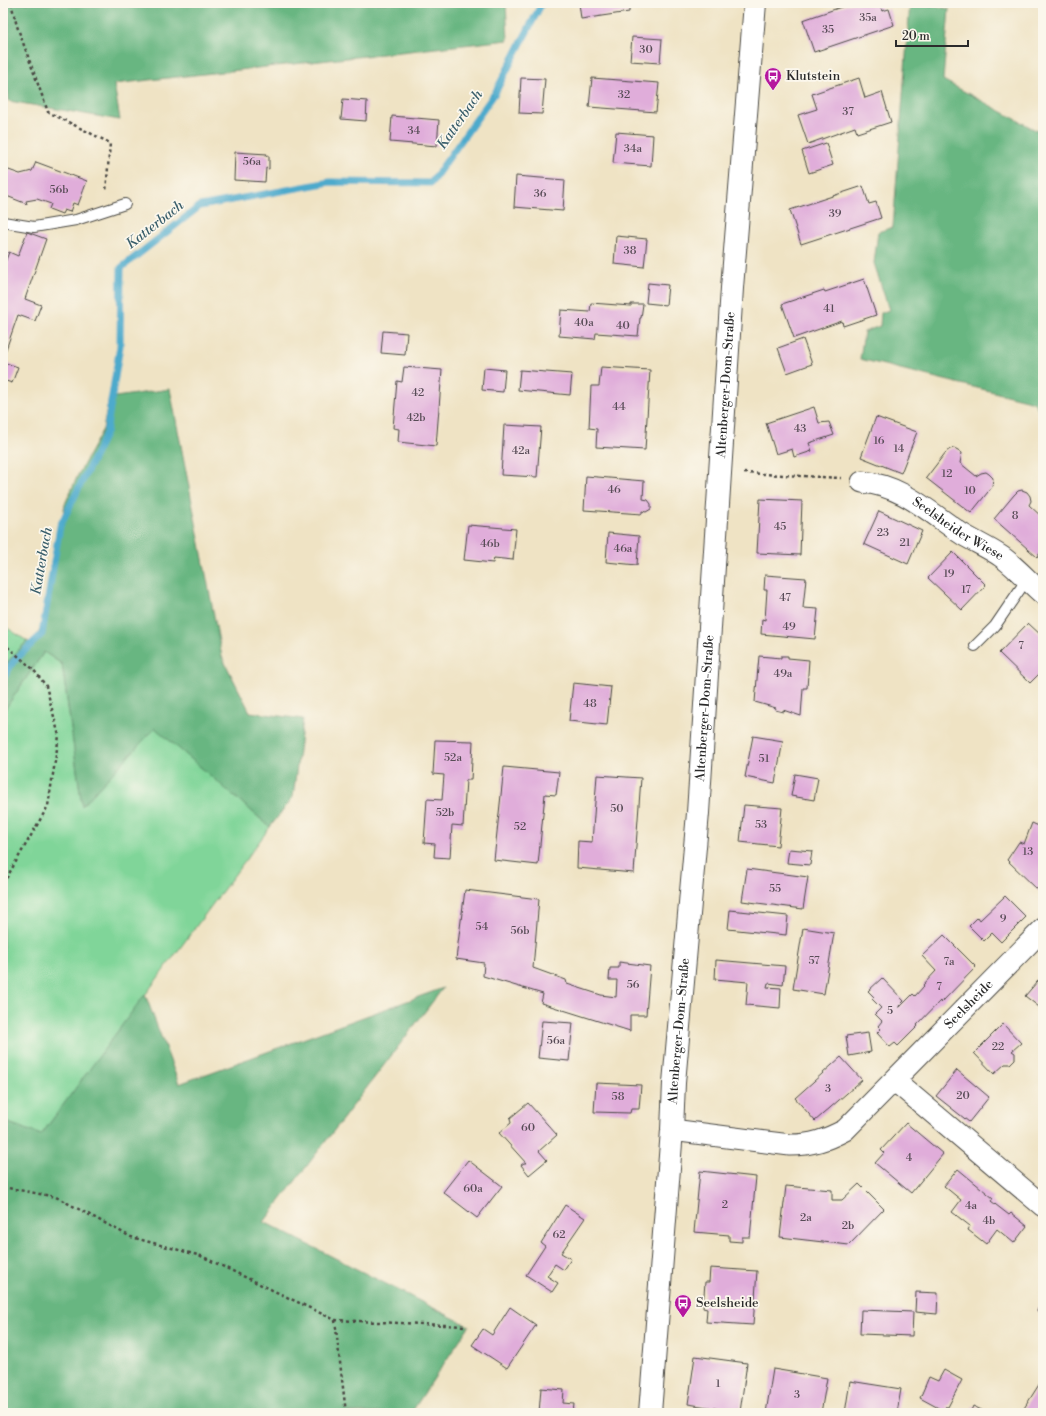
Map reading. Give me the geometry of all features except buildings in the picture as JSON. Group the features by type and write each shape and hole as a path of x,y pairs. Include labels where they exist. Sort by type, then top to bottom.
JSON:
{"main road":[{"name":"Altenberger-Dom-Straße","path":"650,1413 672,1130 674,1083 698,813 719,472 755,3"}],"street":[{"name":"Seelsheider Wiese","path":"862,482 887,487 912,499 962,534 1002,558 1043,594"},
{"name":"Seelsheide","path":"672,1130 790,1145 808,1145 829,1139 845,1130 1043,929"},
{"path":"894,1081 1043,1206"}],"lane":[{"path":"3,222 34,227 76,220 125,204"},
{"path":"975,646 995,626 1027,579"}],"path":[{"path":"11,3 17,26 48,112 110,143 105,210"},
{"path":"719,472 853,478 862,482"},
{"path":"3,643 32,669 46,686 59,736 48,806 3,884"},
{"path":"3,1187 56,1197 131,1237 201,1256 335,1320 466,1326"},
{"path":"335,1320 346,1413"}],"green space":[{"path":"3,3 506,3 508,40 114,84 120,120 9,101 5,69 3,69"},
{"path":"910,3 919,3 949,9 943,80 1043,134 1043,383 1034,402 860,359 864,332 880,326 881,313 889,310 874,263 878,232 893,227"},
{"path":"1043,383 1043,419 1034,402"},
{"path":"170,389 222,657 250,712 303,719 293,797 270,827 155,728 82,806 62,664 44,652 3,712 3,667 27,641 33,645 43,623 65,504 78,475 103,429 109,398"},
{"path":"3,625 27,641 3,667"},
{"path":"44,652 62,664 82,805 155,727 270,827 41,1135 3,1121 3,712"},
{"path":"443,988 264,1222 469,1326 411,1413 3,1413 3,1121 41,1135 145,994 179,1084"}],"waterway":[{"name":"Katterbach","path":"3,679 13,662 42,634 60,526 106,433 120,346 121,268 200,206 330,182 431,183 495,93 542,3"}],"place":[{"name":"Klutstein","path":"773,91"},
{"name":"Seelsheide","path":"683,1318"}]}
